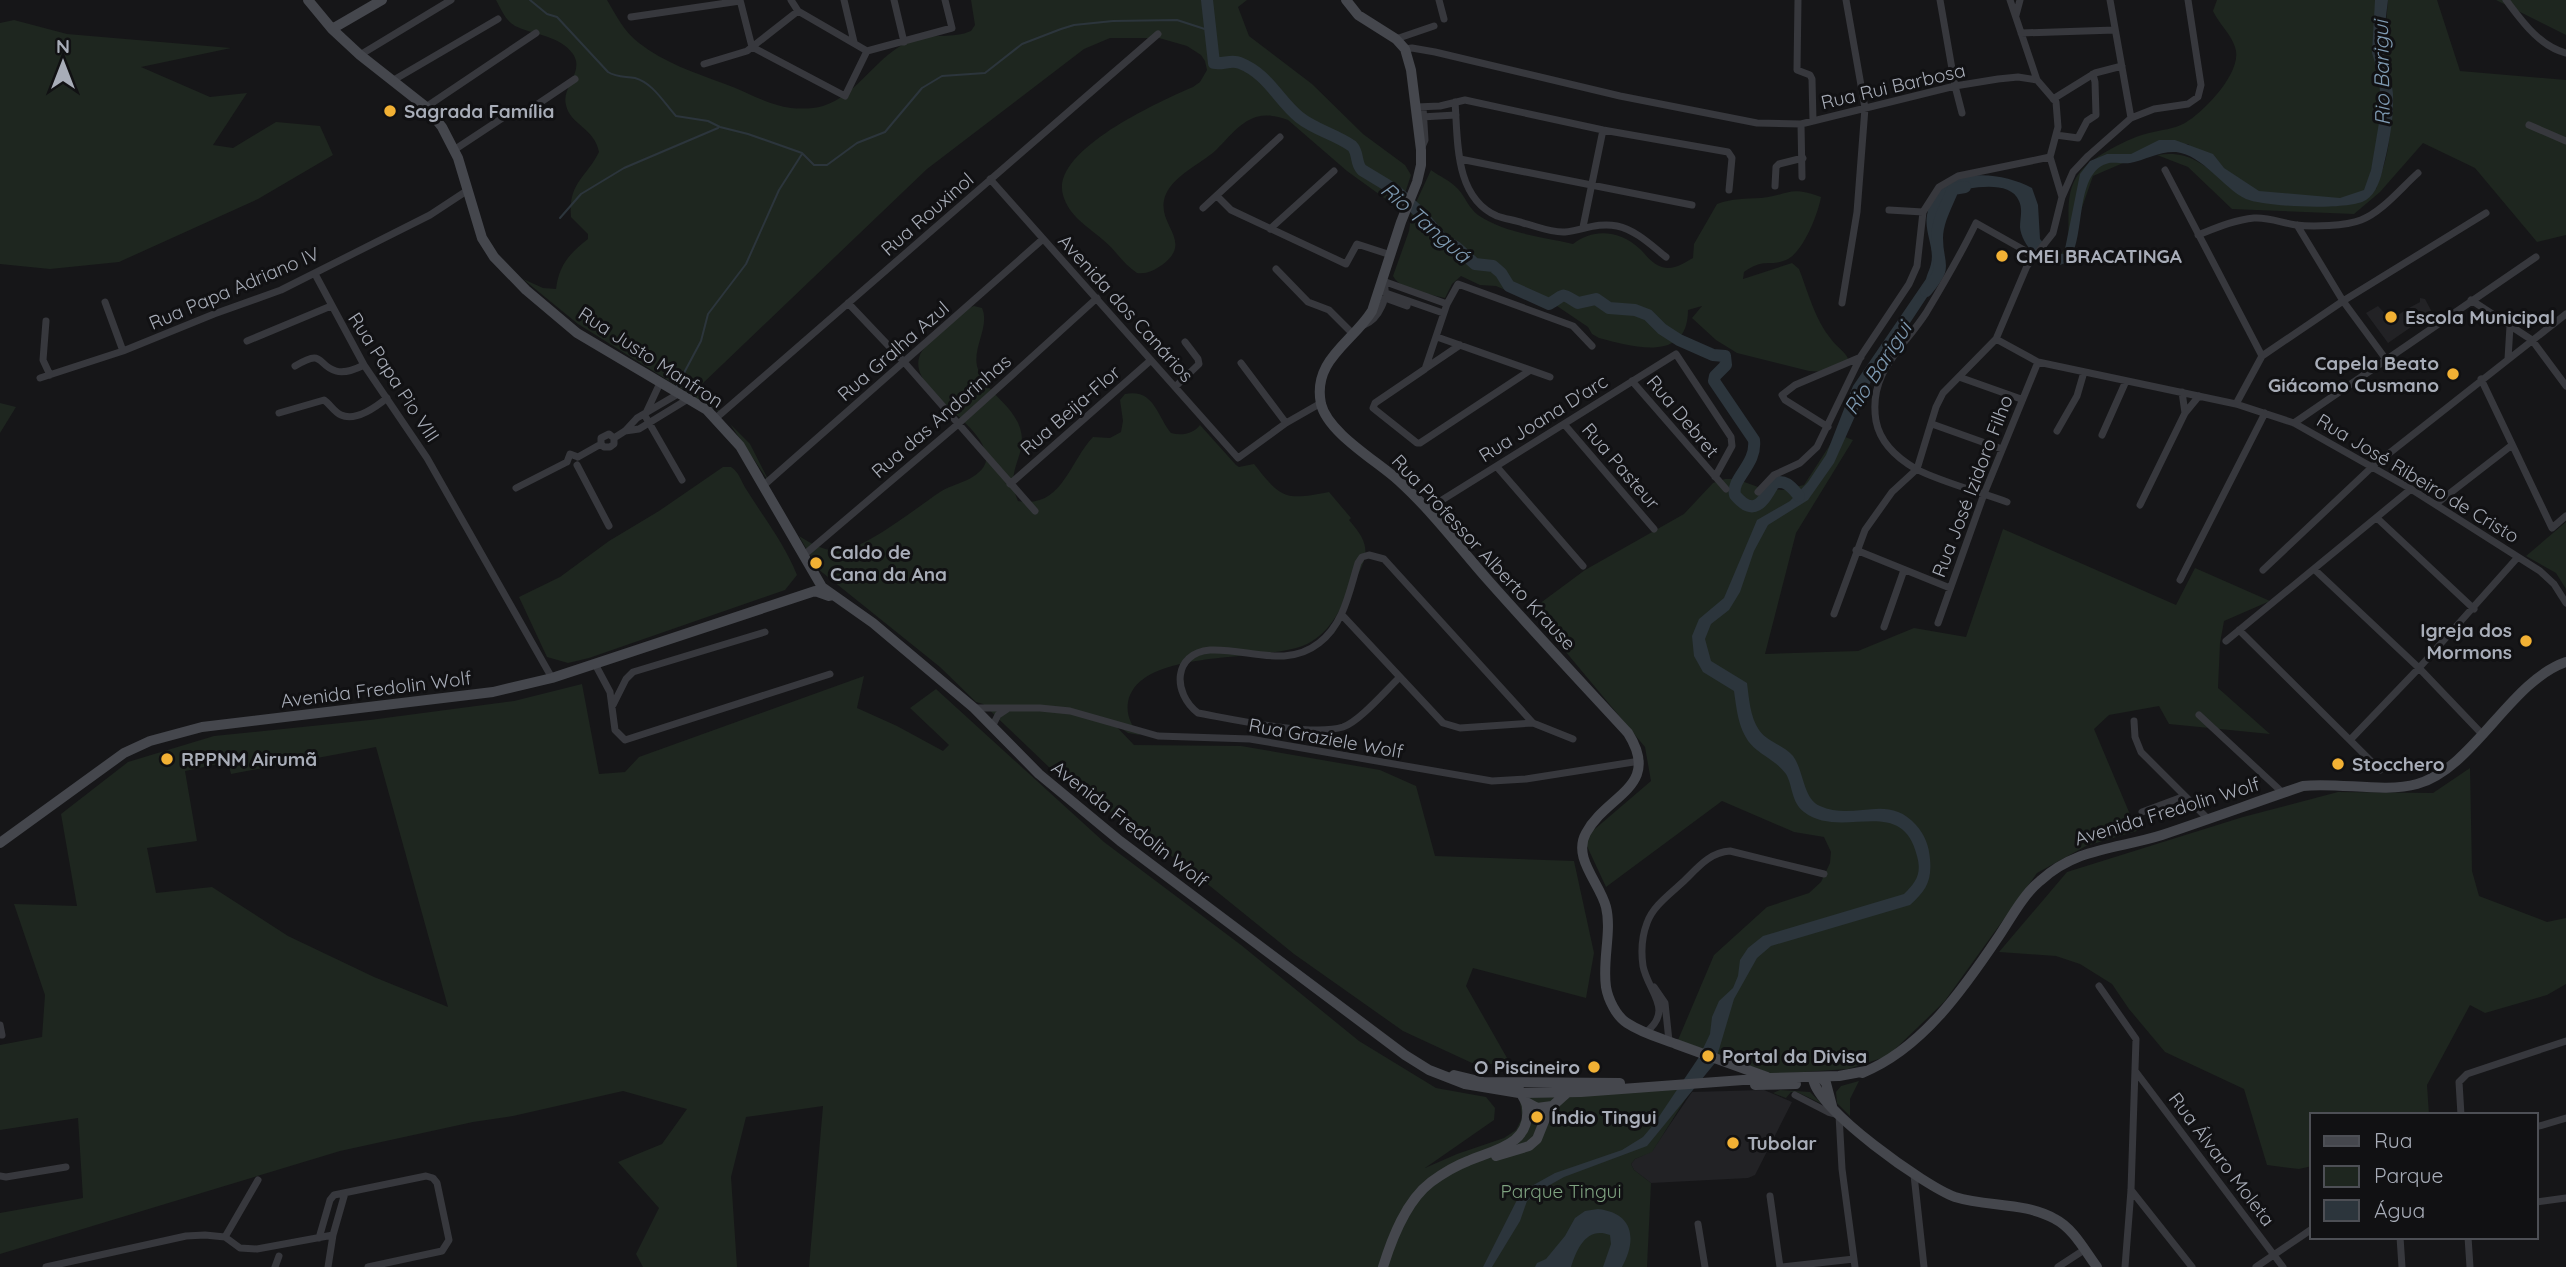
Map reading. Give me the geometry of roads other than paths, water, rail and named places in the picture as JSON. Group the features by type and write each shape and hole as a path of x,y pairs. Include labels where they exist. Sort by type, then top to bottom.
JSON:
{"main road":[{"name":"Rua Justo Manfron","path":"308,0 332,29 360,55 426,107 442,127 454,150 482,238 494,257 526,290 577,333 716,418 740,446 764,485 810,566 817,587"},
{"path":"332,29 382,0"},
{"path":"1321,403 1320,382 1323,370 1330,359 1364,325 1384,291 1391,255 1417,182 1421,150 1420,112 1405,49 1396,39 1358,15 1350,1"},
{"name":"Rua Professor Alberto Krause","path":"1321,403 1334,428 1401,482 1628,733 1638,748 1640,761"},
{"name":"Avenida Fredolin Wolf","path":"0,843 112,761 161,737 202,727 493,692 552,678 777,604 817,587 873,623 974,709 1038,774 1120,841 1408,1057 1481,1085 1523,1093 1568,1087 1675,1085 1770,1078 1819,1080"},
{"name":"Avenida Fredolin Wolf","path":"1730,1082 1768,1085 1819,1080 1866,1071 1902,1052 1934,1020 1974,974 2038,882 2061,864 2085,852 2159,836 2303,786 2415,785 2442,772 2530,685 2566,662"},
{"path":"1640,761 1635,779 1593,822 1585,834 1581,848 1607,912 1604,974 1606,990 1613,1006 1625,1022 1645,1033 1770,1078"},
{"path":"1721,1062 1727,1066 1730,1082"},
{"path":"1819,1080 1835,1110 1914,1175 1940,1191 1958,1198 2040,1212 2067,1227 2097,1267"},
{"path":"1455,1168 1518,1152 1529,1146 1537,1139 1552,1105 1568,1087"},
{"path":"1523,1093 1537,1108 1552,1105"},
{"path":"1383,1267 1405,1215 1428,1184 1455,1168 1513,1143 1522,1133 1527,1120 1523,1093"}],"street":[{"path":"360,55 451,0"},
{"path":"631,17 686,4 740,0 752,47 845,96 867,51"},
{"path":"791,0 798,11 867,51 952,28 945,0"},
{"path":"844,0 854,42"},
{"path":"894,0 904,42"},
{"path":"1440,0 1444,19"},
{"path":"1798,0 1797,70 1810,75 1812,79 1813,121"},
{"path":"1842,303 1857,212 1865,108 1846,0"},
{"path":"1940,0 1962,113"},
{"path":"2010,0 2038,80 2056,102 2056,135 2050,158 2062,197"},
{"path":"2016,16 2020,0"},
{"path":"2110,0 2131,118"},
{"path":"1834,614 1856,550 1876,513 1892,492 1917,470 1943,393 1996,339 2034,257 2053,233 2062,197 2073,172 2131,118 2154,109 2189,104 2198,97 2201,85 2188,0"},
{"path":"2506,0 2523,23 2549,47 2566,53"},
{"path":"704,64 742,54 798,11"},
{"path":"392,81 498,19"},
{"path":"1396,39 1434,26"},
{"path":"2021,33 2115,30"},
{"path":"426,107 536,33"},
{"name":"Rua Rouxinol","path":"716,418 1158,34"},
{"name":"Rua Rui Barbosa","path":"1405,49 1435,52 1620,96 1757,123 1801,124 1955,86 2018,77 2038,80"},
{"path":"2053,99 2093,74 2122,65"},
{"path":"2056,135 2078,138 2087,121 2096,116 2093,74"},
{"path":"454,150 510,113 529,110 575,79"},
{"path":"1420,112 1465,100 1603,130 1728,152 1732,158 1729,190"},
{"path":"1455,102 1460,159 1469,191 1477,201 1497,216 1556,232 1603,224 1620,226 1635,233 1666,257"},
{"path":"1420,112 1456,115"},
{"path":"1801,124 1802,177"},
{"path":"2529,125 2566,141"},
{"path":"1583,227 1603,130"},
{"path":"1203,208 1280,137"},
{"path":"1775,186 1776,167 1779,164 1803,158"},
{"path":"1758,492 1774,475 1800,463 1817,447 1861,356 1909,284 1916,266 1923,212 1939,187 1958,176 2050,158"},
{"path":"1460,159 1692,205"},
{"path":"2165,170 2262,356"},
{"path":"1270,229 1335,171"},
{"path":"2198,235 2223,225 2254,218 2277,219 2297,225 2346,224 2362,220 2376,211 2418,173"},
{"name":"Avenida dos Canários","path":"990,180 1238,458 1286,423"},
{"name":"Rua Papa Adriano IV","path":"40,379 124,351 316,274 368,244 430,215 468,190"},
{"path":"1217,196 1231,210 1346,264 1357,244 1391,255"},
{"path":"1889,211 1923,212"},
{"path":"2236,404 2262,356 2343,301 2486,213"},
{"path":"2007,502 1917,470 1898,457 1877,430 1873,405 1875,389 1887,365 1924,316 1976,223 2034,257"},
{"path":"2297,225 2343,301 2385,358"},
{"name":"Rua Gralha Azul","path":"764,485 1043,239"},
{"path":"2294,423 2385,358 2536,257"},
{"path":"1276,269 1308,302 1329,310 1353,334"},
{"name":"Rua Papa Pio VIII","path":"316,274 364,365 421,448 552,678"},
{"path":"1425,369 1447,304 1455,286 1462,284 1573,326 1592,346"},
{"path":"1384,291 1447,304"},
{"path":"1384,291 1443,316"},
{"name":"Rua das Andorinhas","path":"804,555 957,425 1097,298"},
{"path":"2471,300 2532,340 2566,386"},
{"path":"105,302 124,351"},
{"path":"848,303 1035,510"},
{"path":"247,341 331,306"},
{"path":"2263,570 2373,466 2566,314"},
{"path":"46,321 43,360 50,375"},
{"path":"2508,359 2510,326"},
{"path":"1437,337 1550,377"},
{"name":"Rua José Ribeiro de Cristo","path":"1996,339 2038,362 2236,404 2294,423 2373,466 2540,571 2554,584 2566,603"},
{"path":"1175,387 1199,365 1198,359 1185,342"},
{"path":"1460,345 1375,403 1374,411 1418,443 1529,371"},
{"name":"Rua Joana D'arc","path":"1426,510 1676,354 1731,437 1732,446 1712,474"},
{"path":"1828,427 1784,400 1782,395 1795,385 1861,356"},
{"path":"295,366 307,358 321,359 335,371 345,372 364,365"},
{"name":"Rua Beija-Flor","path":"1010,484 1151,360"},
{"name":"Rua José Izidoro Filho","path":"1938,623 1984,494 2038,362"},
{"path":"1241,363 1286,423 1321,403"},
{"path":"2056,431 2077,396 2084,372"},
{"path":"1959,377 2021,399"},
{"path":"2481,379 2552,528 2566,516"},
{"name":"Rua Debret","path":"1632,381 1726,489"},
{"path":"2102,435 2126,381"},
{"path":"660,383 645,413 682,480"},
{"path":"2182,392 2185,413"},
{"path":"2140,505 2185,413 2199,396"},
{"path":"516,488 567,462 571,466 601,444 610,447 614,444 614,438 645,413 683,397"},
{"path":"625,431 635,430 649,423 683,397"},
{"path":"279,414 324,400 346,416 369,411 387,398"},
{"path":"2180,580 2265,413"},
{"name":"Rua Pasteur","path":"1564,424 1654,529"},
{"path":"1931,424 2002,449"},
{"path":"2436,504 2512,444"},
{"path":"578,461 609,526"},
{"path":"1497,467 1583,566"},
{"path":"2226,641 2378,519 2411,489"},
{"path":"2378,519 2474,609"},
{"path":"1856,550 1950,588"},
{"path":"1400,677 1352,723 1342,727 1297,728 1198,713 1182,695 1179,683 1182,669 1190,659 1209,650 1273,657 1300,652 1317,645 1332,632 1342,615 1358,563 1362,557 1369,555 1384,559 1533,723"},
{"path":"2351,739 2420,668 2518,557"},
{"path":"1884,627 1904,570"},
{"path":"2315,570 2420,668 2482,734"},
{"path":"1342,615 1443,723 1451,727 1533,723 1573,739"},
{"path":"2239,630 2380,770"},
{"path":"613,706 626,679 633,672 765,632"},
{"path":"595,664 610,692 615,730 625,740 676,726 830,674"},
{"path":"992,727 998,715 1008,708"},
{"name":"Rua Graziele Wolf","path":"974,709 1070,711 1158,736 1250,739 1492,780 1526,779 1640,761"},
{"path":"2199,715 2283,793"},
{"path":"2134,721 2135,737 2141,752 2208,819"},
{"path":"1295,747 1297,728"},
{"path":"2142,812 2185,796"},
{"path":"1645,1033 1656,1023 1659,1009 1643,967 1642,945 1646,924 1652,912 1704,861 1718,851 1730,851 1824,874"},
{"path":"1651,985 1665,1003 1669,1041"},
{"path":"2099,986 2136,1039 2132,1190 2125,1267"},
{"path":"1656,1023 1667,1026"},
{"path":"0,1026 2,1035"},
{"path":"2461,1113 2459,1082 2467,1074 2566,1041"},
{"name":"Rua Álvaro Moleta","path":"2136,1071 2283,1267"},
{"path":"1770,1196 1781,1267 1854,1263 1835,1110 1828,1112 1796,1095"},
{"path":"2538,1126 2566,1118"},
{"path":"0,1176 66,1167"},
{"path":"1914,1175 1924,1267"},
{"path":"319,1238 330,1200 334,1195 426,1176 433,1178 437,1183 449,1240 442,1251 408,1263 368,1267"},
{"path":"225,1237 258,1180"},
{"path":"2132,1190 2192,1267"},
{"path":"328,1267 333,1235 345,1193"},
{"path":"2538,1202 2566,1198"},
{"path":"1698,1223 1705,1267"},
{"path":"2256,1267 2310,1230"},
{"path":"46,1267 186,1236 225,1237 240,1248 257,1249 333,1235"},
{"path":"2400,1239 2402,1267"},
{"path":"2468,1239 2470,1267"},
{"path":"2058,1267 2084,1250"},
{"path":"275,1267 279,1256"}],"water":[{"path":"2375,0 2388,0 2384,53 2393,94 2393,113 2381,176 2375,190 2366,200 2326,207 2256,202 2238,194 2195,159 2176,152 2158,154 2130,163 2109,163 2096,170 2088,184 2073,253 2065,262 2053,265 2036,256 2023,239 2020,204 2014,194 1998,187 1951,193 1941,210 1935,236 1940,265 1935,285 1869,385 1834,463 1808,500 1768,525 1754,551 1740,592 1729,610 1711,624 1705,639 1711,661 1747,683 1756,725 1766,738 1793,756 1814,802 1833,810 1894,810 1916,825 1929,850 1930,874 1927,885 1910,905 1771,946 1757,958 1734,999 1715,1063 1647,1146 1564,1177 1539,1191 1527,1201 1520,1221 1492,1267 1483,1267 1521,1192 1555,1173 1622,1150 1643,1137 1654,1124 1699,1057 1710,1034 1712,1017 1719,1001 1733,988 1740,960 1748,948 1763,936 1904,894 1917,877 1917,856 1909,837 1898,827 1885,822 1819,820 1800,808 1794,799 1786,774 1746,738 1740,723 1734,691 1703,672 1694,656 1692,636 1699,619 1724,598 1757,520 1790,501 1808,482 1826,455 1853,386 1926,279 1932,258 1927,215 1933,199 1943,187 1970,176 1986,175 2018,182 2032,188 2038,205 2040,239 2052,253 2064,254 2080,174 2090,161 2107,154 2131,154 2159,140 2175,140 2213,154 2224,168 2259,191 2340,198 2364,190 2371,170 2381,111 2379,76 2372,53"},
{"path":"1598,1209 1619,1216 1629,1229 1630,1247 1622,1267 1603,1267 1611,1244 1610,1235 1602,1233 1584,1240 1571,1267 1535,1267 1546,1259 1565,1236 1575,1218 1585,1211"}],"waterway":[{"path":"530,0 547,14 557,17 608,72 635,78 647,84 676,116 708,121 802,153 814,165 827,165 857,143 885,132 922,88 942,76 985,73 1022,44 1061,29 1113,21 1177,20 1211,31"},
{"name":"Rio Tanguá","path":"1207,0 1214,63 1237,62 1250,68 1265,80 1299,117 1352,146 1362,170 1395,190 1443,240 1456,247 1475,264 1493,266 1509,286 1549,304 1563,296 1578,303 1596,299 1609,308 1635,310 1648,315 1662,329 1679,340 1713,355 1725,356 1726,365 1715,376 1714,381 1754,440 1752,457 1737,483 1735,495 1748,505 1758,505 1774,483 1782,482 1799,496"},
{"path":"560,218 581,194 624,168 718,128"},
{"path":"677,386 701,341 708,314 746,264 779,190 802,154"},
{"name":"Rio Barigui","path":"1926,291 1940,270 1937,238 1943,213 1953,189 1965,187"}],"place":[{"name":"Sagrada Família","path":"390,111"},
{"name":"CMEI BRACATINGA","path":"2002,256"},
{"name":"Escola Municipal","path":"2391,317"},
{"name":"Capela Beato Giácomo Cusmano","path":"2453,374"},
{"name":"Caldo de Cana da Ana","path":"816,563"},
{"name":"Igreja dos Mormons","path":"2526,641"},
{"name":"RPPNM Airumã","path":"167,759"},
{"name":"Stocchero","path":"2338,764"},
{"name":"Portal da Divisa","path":"1708,1056"},
{"name":"O Piscineiro","path":"1594,1067"},
{"name":"Índio Tingui","path":"1537,1117"},
{"name":"Tubolar","path":"1733,1143"}],"park label":[{"name":"Parque Tingui","path":"1561,1191"}]}
